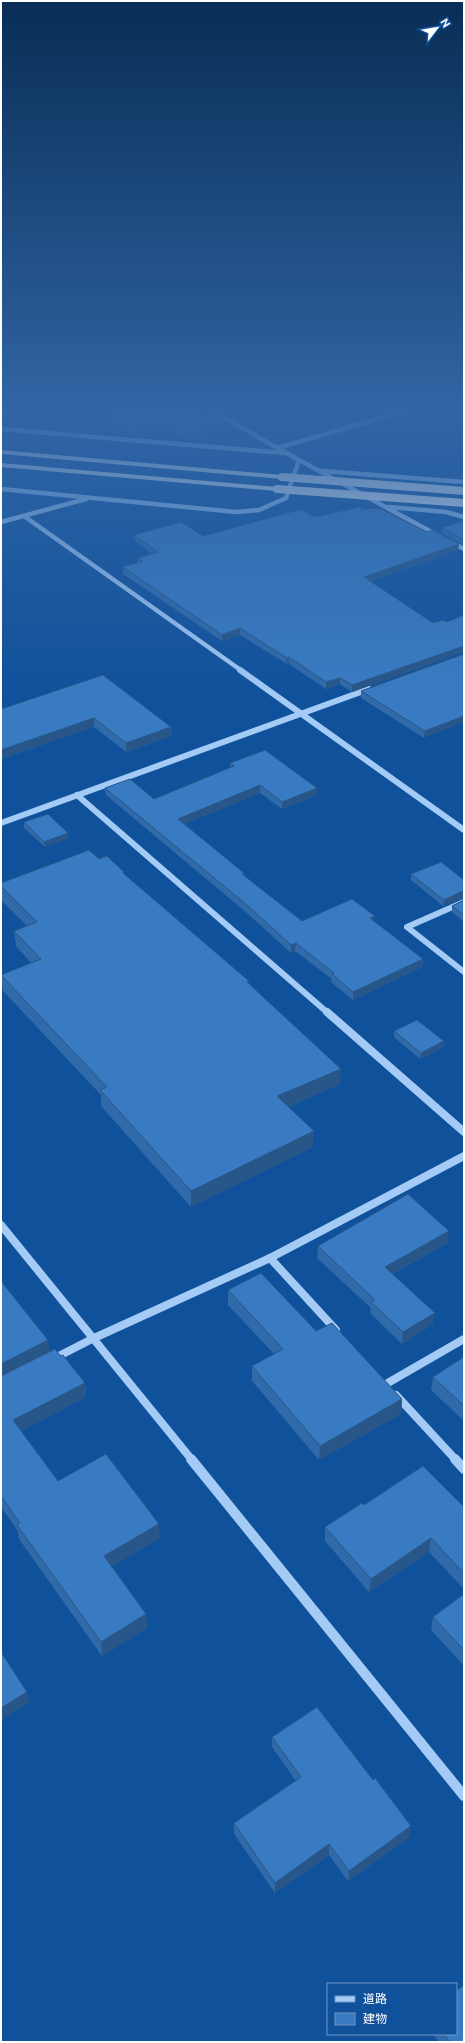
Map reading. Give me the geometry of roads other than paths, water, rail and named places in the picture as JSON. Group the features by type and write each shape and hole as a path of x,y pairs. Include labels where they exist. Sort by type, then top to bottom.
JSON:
{"street":[{"path":"1,522 67,504"},
{"path":"156,504 236,512 260,510 272,504"},
{"path":"380,504 464,549"},
{"path":"385,507 446,512 464,517"},
{"path":"24,516 464,830"},
{"path":"1,823 375,687"},
{"path":"76,795 464,1132"},
{"path":"464,902 407,927 464,972"},
{"path":"43,1364 92,1339 270,1258 464,1156"},
{"path":"1,1225 464,1796"},
{"path":"270,1258 344,1338"},
{"path":"464,1339 383,1381 464,1468"}]}
